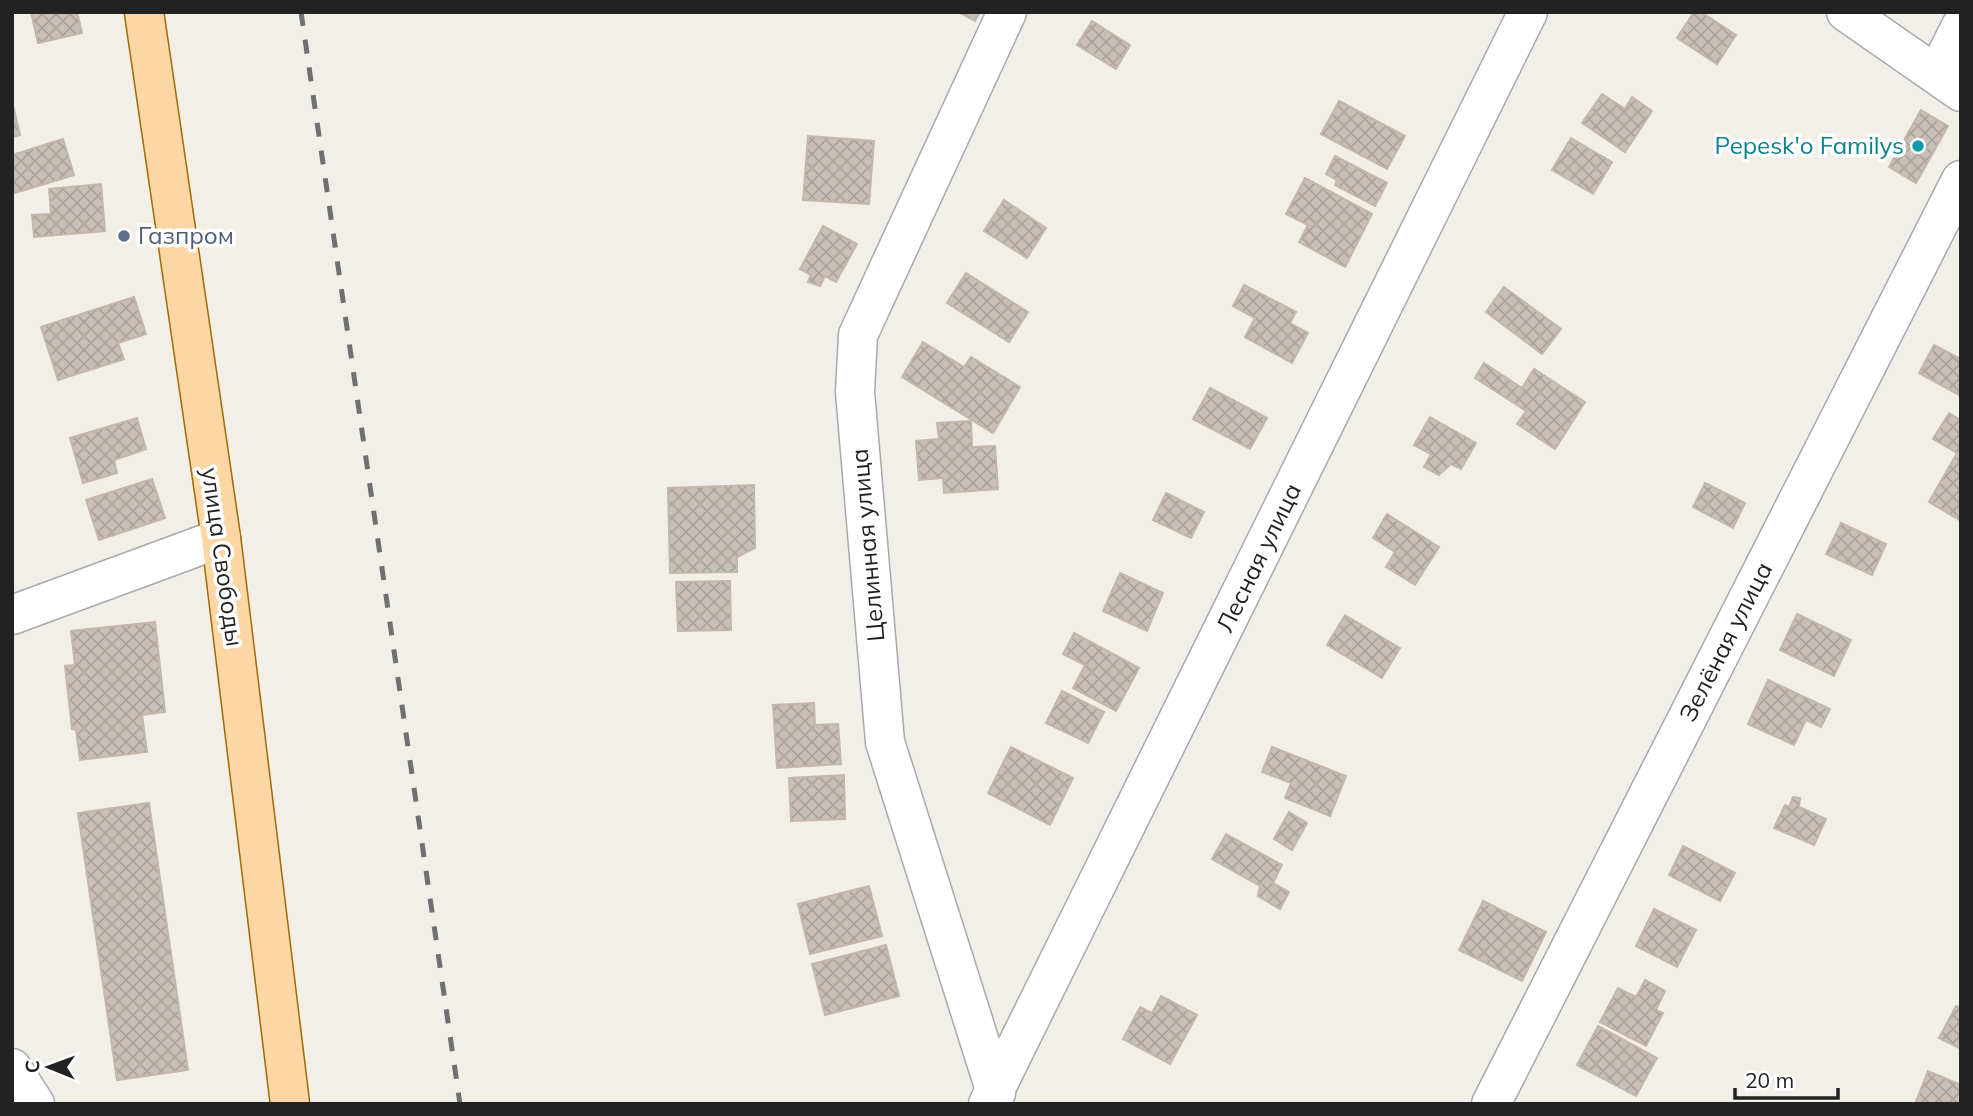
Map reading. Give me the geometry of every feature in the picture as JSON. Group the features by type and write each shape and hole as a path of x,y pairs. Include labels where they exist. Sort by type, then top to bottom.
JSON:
{"main road":[{"name":"улица Свободы","path":"144,12 221,538 290,1104"}],"street":[{"name":"Целинная улица","path":"992,1098 885,742 855,392 858,335 1007,12"},
{"name":"Лесная улица","path":"992,1098 1528,12"},
{"path":"1846,12 1949,83 1961,26"},
{"name":"Зелёная улица","path":"1491,1104 1961,180"},
{"path":"12,615 221,538"},
{"path":"12,1068 35,1104"}],"building":[{"path":"31,12 77,12 82,33 38,43"},
{"path":"958,12 980,12 975,21"},
{"path":"1694,12 1701,12 1736,35 1717,64 1677,38"},
{"path":"1092,21 1130,45 1116,69 1077,45"},
{"path":"1602,94 1625,109 1632,97 1652,111 1625,152 1582,123"},
{"path":"1339,101 1405,136 1387,169 1321,134"},
{"path":"12,105 20,135 12,137"},
{"name":"Pepesk'o Familys","path":"1921,110 1948,126 1916,183 1889,167"},
{"path":"808,136 874,141 869,204 803,200"},
{"path":"1571,138 1612,162 1593,194 1552,170"},
{"path":"63,139 74,175 15,193 12,183 12,155"},
{"path":"1335,156 1387,183 1375,206 1335,185 1337,180 1326,174"},
{"path":"1305,178 1372,214 1345,267 1299,242 1308,225 1286,214"},
{"path":"101,184 105,231 34,237 32,215 51,214 49,189"},
{"path":"1004,200 1046,228 1027,258 984,231"},
{"path":"823,226 857,244 836,282 825,276 820,286 808,282 811,275 800,269"},
{"path":"966,273 1028,312 1009,342 947,303"},
{"path":"1244,285 1296,312 1290,323 1308,333 1292,363 1245,337 1255,318 1233,306"},
{"path":"1504,287 1561,329 1542,354 1486,312"},
{"path":"134,297 146,334 118,343 124,359 58,380 41,327"},
{"path":"923,342 964,367 971,357 1020,387 993,433 902,377"},
{"path":"1934,345 1961,359 1961,396 1919,373"},
{"path":"1484,363 1522,388 1534,369 1585,402 1555,449 1517,424 1526,411 1475,378"},
{"path":"1210,388 1267,418 1250,449 1193,419"},
{"path":"1949,413 1961,420 1961,521 1929,502 1957,453 1933,439"},
{"path":"1430,417 1476,443 1461,469 1451,464 1439,475 1424,467 1431,454 1414,445"},
{"path":"137,418 146,449 114,460 117,473 83,483 70,438"},
{"path":"971,421 972,447 995,446 998,489 944,493 943,478 919,480 916,441 939,439 937,423"},
{"path":"152,479 165,518 99,540 86,500"},
{"path":"1705,483 1745,503 1733,528 1693,507"},
{"path":"754,485 755,548 737,557 737,572 670,573 668,488"},
{"path":"1166,493 1204,512 1191,538 1153,520"},
{"path":"1387,514 1439,547 1415,585 1386,567 1395,552 1373,538"},
{"path":"1841,523 1886,544 1872,575 1826,554"},
{"path":"1120,573 1163,593 1147,631 1103,611"},
{"path":"730,581 731,630 678,631 676,582"},
{"path":"1797,614 1851,640 1834,676 1780,650"},
{"path":"1345,615 1400,648 1382,678 1327,645"},
{"path":"155,622 165,712 142,715 147,752 80,760 76,730 72,729 65,666 75,665 71,631"},
{"path":"1074,633 1139,668 1116,711 1073,688 1085,665 1063,654"},
{"path":"1768,680 1830,709 1821,727 1806,720 1794,745 1748,724"},
{"path":"1062,691 1104,712 1088,743 1046,723"},
{"path":"814,703 815,725 838,724 841,764 777,768 773,705"},
{"path":"1011,747 1073,778 1050,825 988,793"},
{"path":"1272,747 1346,776 1330,816 1285,798 1291,783 1262,772"},
{"path":"844,775 845,819 791,821 789,778"},
{"path":"1793,797 1800,798 1799,807 1826,819 1814,845 1774,828 1785,805 1789,807"},
{"path":"149,803 188,1070 117,1080 78,813"},
{"path":"1289,812 1307,823 1292,850 1274,839"},
{"path":"1226,834 1282,865 1273,883 1289,892 1280,909 1258,896 1260,886 1212,859"},
{"path":"1683,846 1735,873 1720,901 1669,875"},
{"path":"869,886 882,936 810,954 798,904"},
{"path":"1483,901 1546,932 1522,981 1459,950"},
{"path":"1654,909 1696,930 1677,967 1636,946"},
{"path":"886,945 899,996 825,1015 812,964"},
{"path":"1645,980 1665,991 1656,1010 1663,1013 1646,1046 1600,1022 1618,988 1636,997"},
{"path":"1161,996 1197,1015 1170,1064 1123,1039 1140,1007 1152,1013"},
{"path":"1956,1006 1961,1008 1961,1049 1939,1038"},
{"path":"1598,1026 1657,1058 1636,1096 1577,1065"},
{"path":"1928,1071 1961,1085 1961,1104 1915,1104"}],"railway":[{"path":"301,12 460,1104"}],"place":[{"name":"Pepesk'o Familys","path":"1918,146"},
{"name":"Газпром","path":"124,236"}]}
